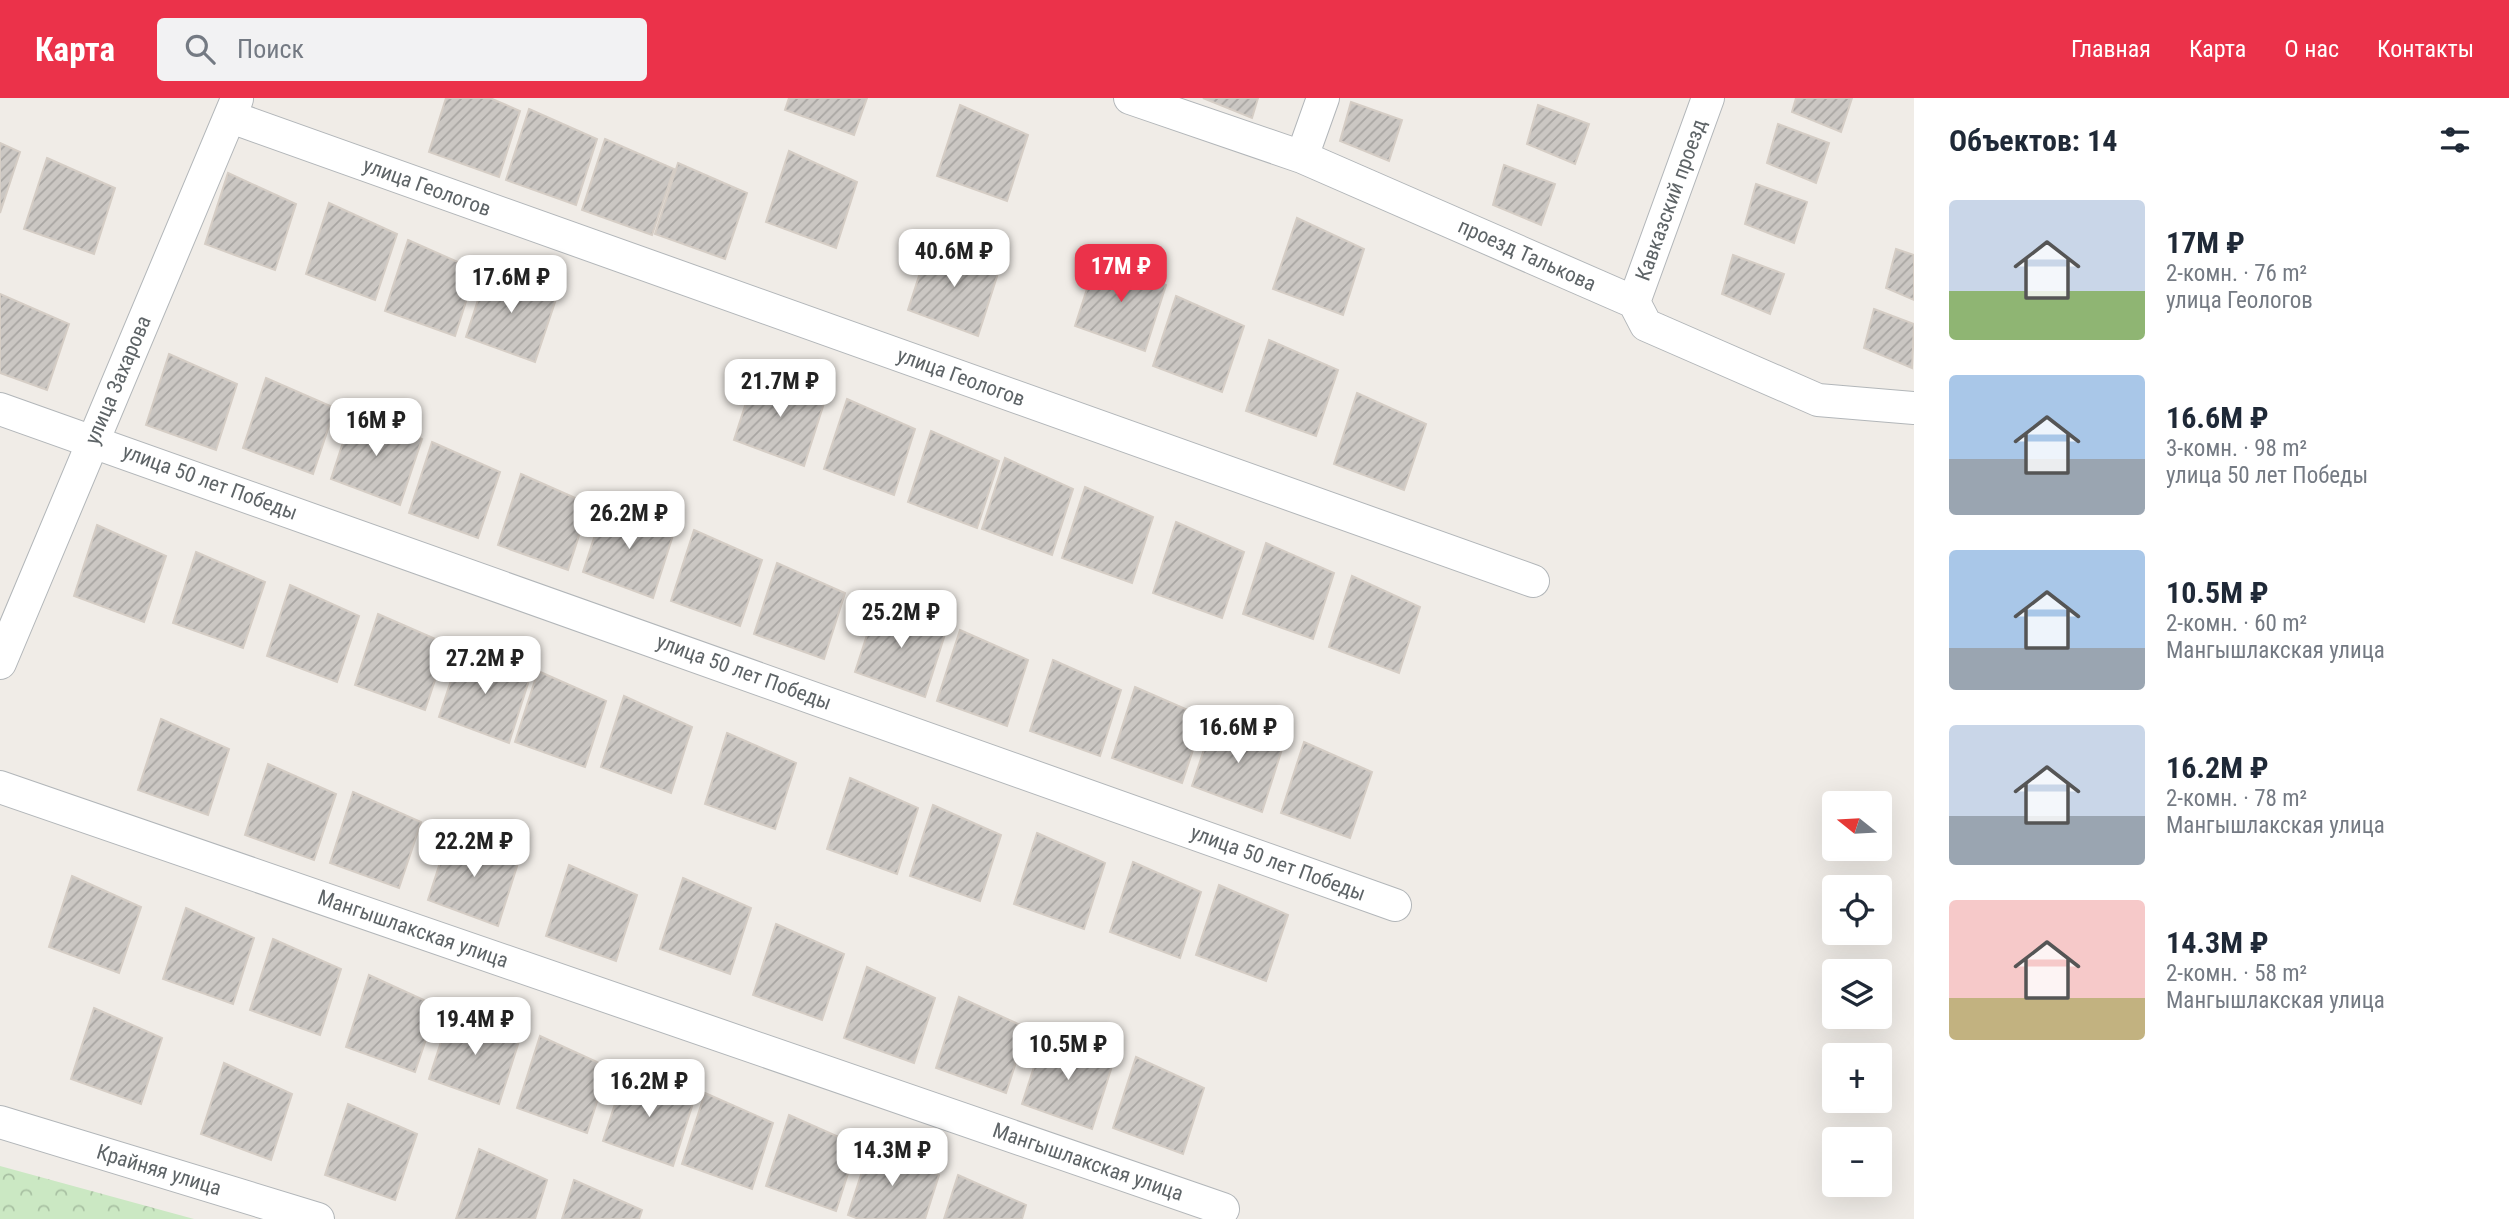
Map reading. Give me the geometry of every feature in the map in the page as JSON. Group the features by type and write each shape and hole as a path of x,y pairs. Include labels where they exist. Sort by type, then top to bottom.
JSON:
{"street":[{"name":"проезд Талькова","path":"1130,98 1302,156 1634,302 1646,325 1818,400 1914,408"},
{"path":"1302,156 1323,98"},
{"name":"Кавказский проезд","path":"1634,302 1708,98"},
{"name":"улица Захарова","path":"0,663 234,108"},
{"name":"улица Геологов","path":"234,108 1533,581"},
{"name":"улица 50 лет Победы","path":"0,409 1395,905"},
{"name":"Мангышлакская улица","path":"0,787 1223,1209"},
{"name":"Крайняя улица","path":"0,1122 318,1219"}],"green space":[{"path":"0,1166 194,1219 0,1219"}],"building":[{"path":"446,98 490,98 520,111 499,177 429,152"},
{"path":"789,98 867,98 854,135 785,110"},
{"path":"1203,98 1258,98 1252,118"},
{"path":"1796,98 1852,98 1841,132 1792,112"},
{"path":"1351,102 1402,120 1389,161 1340,141"},
{"path":"960,105 1028,135 1007,201 937,176"},
{"path":"1538,105 1589,124 1575,164 1527,144"},
{"path":"529,109 597,139 576,205 506,180"},
{"path":"1778,124 1829,143 1816,183 1767,163"},
{"path":"605,139 674,169 652,235 582,210"},
{"path":"0,143 20,152 0,213"},
{"path":"789,151 857,182 836,248 766,222"},
{"path":"47,158 115,188 94,254 24,229"},
{"path":"678,163 747,193 725,259 655,234"},
{"path":"1504,165 1555,184 1541,225 1493,205"},
{"path":"228,173 296,204 275,270 205,244"},
{"path":"1756,184 1807,202 1794,243 1745,224"},
{"path":"329,203 397,234 375,300 306,274"},
{"path":"1297,218 1364,249 1343,315 1273,289"},
{"path":"931,239 999,270 978,336 908,310"},
{"path":"408,240 476,270 455,336 385,311"},
{"path":"1896,249 1914,255 1914,300 1886,288"},
{"path":"1098,255 1166,285 1145,351 1075,326"},
{"path":"1733,255 1784,274 1770,314 1722,294"},
{"path":"489,266 557,296 535,362 466,337"},
{"path":"0,294 69,324 47,390 0,373"},
{"path":"1176,296 1244,326 1222,392 1153,366"},
{"path":"1874,309 1914,324 1912,368 1864,348"},
{"path":"1269,340 1338,370 1316,436 1246,411"},
{"path":"169,354 237,384 216,450 146,425"},
{"path":"757,369 825,400 804,466 734,440"},
{"path":"266,378 335,408 313,474 243,448"},
{"path":"1357,393 1426,424 1404,490 1334,464"},
{"path":"847,399 915,429 894,495 824,469"},
{"path":"354,409 422,439 400,505 331,479"},
{"path":"931,431 999,461 977,528 908,502"},
{"path":"432,442 500,472 478,538 409,513"},
{"path":"1005,458 1073,489 1052,555 982,529"},
{"path":"521,474 589,504 568,570 498,545"},
{"path":"1085,487 1153,517 1132,583 1062,558"},
{"path":"606,501 674,532 653,598 583,572"},
{"path":"1176,522 1244,552 1222,618 1153,593"},
{"path":"97,525 166,556 144,622 74,596"},
{"path":"694,530 762,560 740,626 671,601"},
{"path":"1266,543 1334,573 1313,639 1243,614"},
{"path":"196,552 265,582 243,648 173,623"},
{"path":"777,563 845,593 824,659 754,634"},
{"path":"1352,576 1420,607 1399,673 1329,647"},
{"path":"290,585 359,616 337,682 267,656"},
{"path":"878,601 946,631 925,697 855,672"},
{"path":"378,614 447,644 425,710 355,685"},
{"path":"960,630 1028,660 1007,726 937,701"},
{"path":"462,647 530,677 509,743 439,717"},
{"path":"1053,660 1121,690 1100,756 1030,731"},
{"path":"538,671 606,701 585,767 515,742"},
{"path":"1135,687 1204,717 1182,783 1112,758"},
{"path":"624,696 692,727 671,793 601,767"},
{"path":"1215,716 1283,746 1262,812 1192,786"},
{"path":"161,719 229,749 208,815 138,790"},
{"path":"727,733 796,763 775,829 705,804"},
{"path":"1304,742 1372,772 1350,838 1281,813"},
{"path":"268,764 336,794 314,860 245,835"},
{"path":"850,778 918,808 897,874 827,849"},
{"path":"353,792 421,822 399,888 330,863"},
{"path":"933,805 1001,835 980,901 910,876"},
{"path":"451,829 519,860 498,926 428,900"},
{"path":"1037,833 1105,863 1084,929 1014,904"},
{"path":"1133,862 1201,892 1180,958 1110,932"},
{"path":"569,865 637,895 616,961 546,936"},
{"path":"72,876 141,907 119,973 49,947"},
{"path":"683,878 751,908 730,974 660,949"},
{"path":"1219,885 1288,915 1266,981 1196,955"},
{"path":"186,908 254,938 233,1004 163,979"},
{"path":"776,924 844,954 822,1020 753,995"},
{"path":"273,939 341,969 320,1035 250,1010"},
{"path":"867,967 935,998 914,1063 844,1038"},
{"path":"369,975 437,1006 415,1072 346,1047"},
{"path":"959,997 1027,1028 1006,1093 936,1068"},
{"path":"94,1008 162,1038 141,1104 71,1079"},
{"path":"452,1008 520,1038 499,1104 429,1079"},
{"path":"1045,1033 1113,1063 1092,1129 1022,1104"},
{"path":"540,1036 608,1067 587,1133 517,1108"},
{"path":"1136,1057 1204,1088 1183,1154 1113,1128"},
{"path":"224,1063 292,1094 271,1160 201,1134"},
{"path":"626,1070 694,1100 673,1166 603,1141"},
{"path":"705,1093 773,1123 752,1189 682,1164"},
{"path":"348,1104 417,1134 395,1200 325,1175"},
{"path":"789,1115 857,1145 836,1211 766,1186"},
{"path":"871,1144 939,1175 925,1219 859,1219 848,1215"},
{"path":"479,1149 547,1180 535,1219 456,1219"},
{"path":"958,1175 1026,1205 1022,1219 944,1219"},
{"path":"574,1180 642,1210 639,1219 562,1219"}]}
